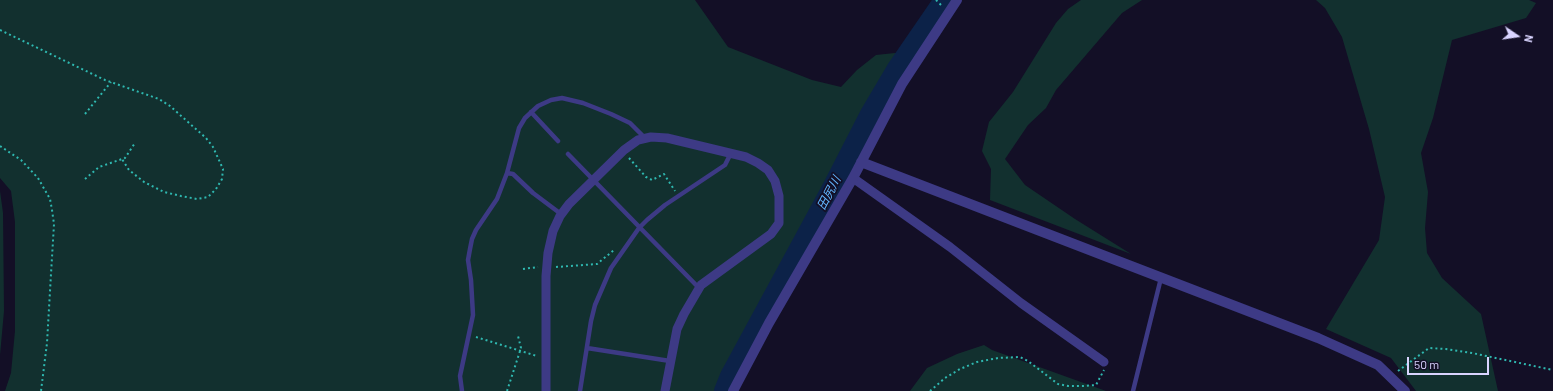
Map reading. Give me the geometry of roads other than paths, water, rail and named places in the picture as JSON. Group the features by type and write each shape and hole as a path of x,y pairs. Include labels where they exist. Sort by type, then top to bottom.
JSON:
{"street":[{"path":"733,391 772,317 853,178 902,84 957,0"},
{"path":"546,391 547,266 553,231 561,214 569,204 624,150 638,140 651,137 667,138 746,157 768,170 775,182 779,196 778,222 771,234 720,270 699,288 677,329 665,391"},
{"path":"861,162 1318,338 1378,365 1406,391"},
{"path":"853,178 950,246 1021,303 1104,362"}],"lane":[{"path":"462,391 460,376 473,315 468,260 472,239 476,230 497,199 507,172 519,128 531,112 538,106 551,100 562,98 583,103 630,123 644,138"},
{"path":"531,112 558,141"},
{"path":"580,391 595,305 611,268 640,228 665,205 725,164 732,153"},
{"path":"568,154 699,288"},
{"path":"507,172 513,174 533,193 561,214"},
{"path":"1133,391 1161,278"},
{"path":"587,348 670,361"}],"waterway":[{"name":"田尻川","path":"724,391 730,376 832,188 870,114 896,70 944,0"}]}
